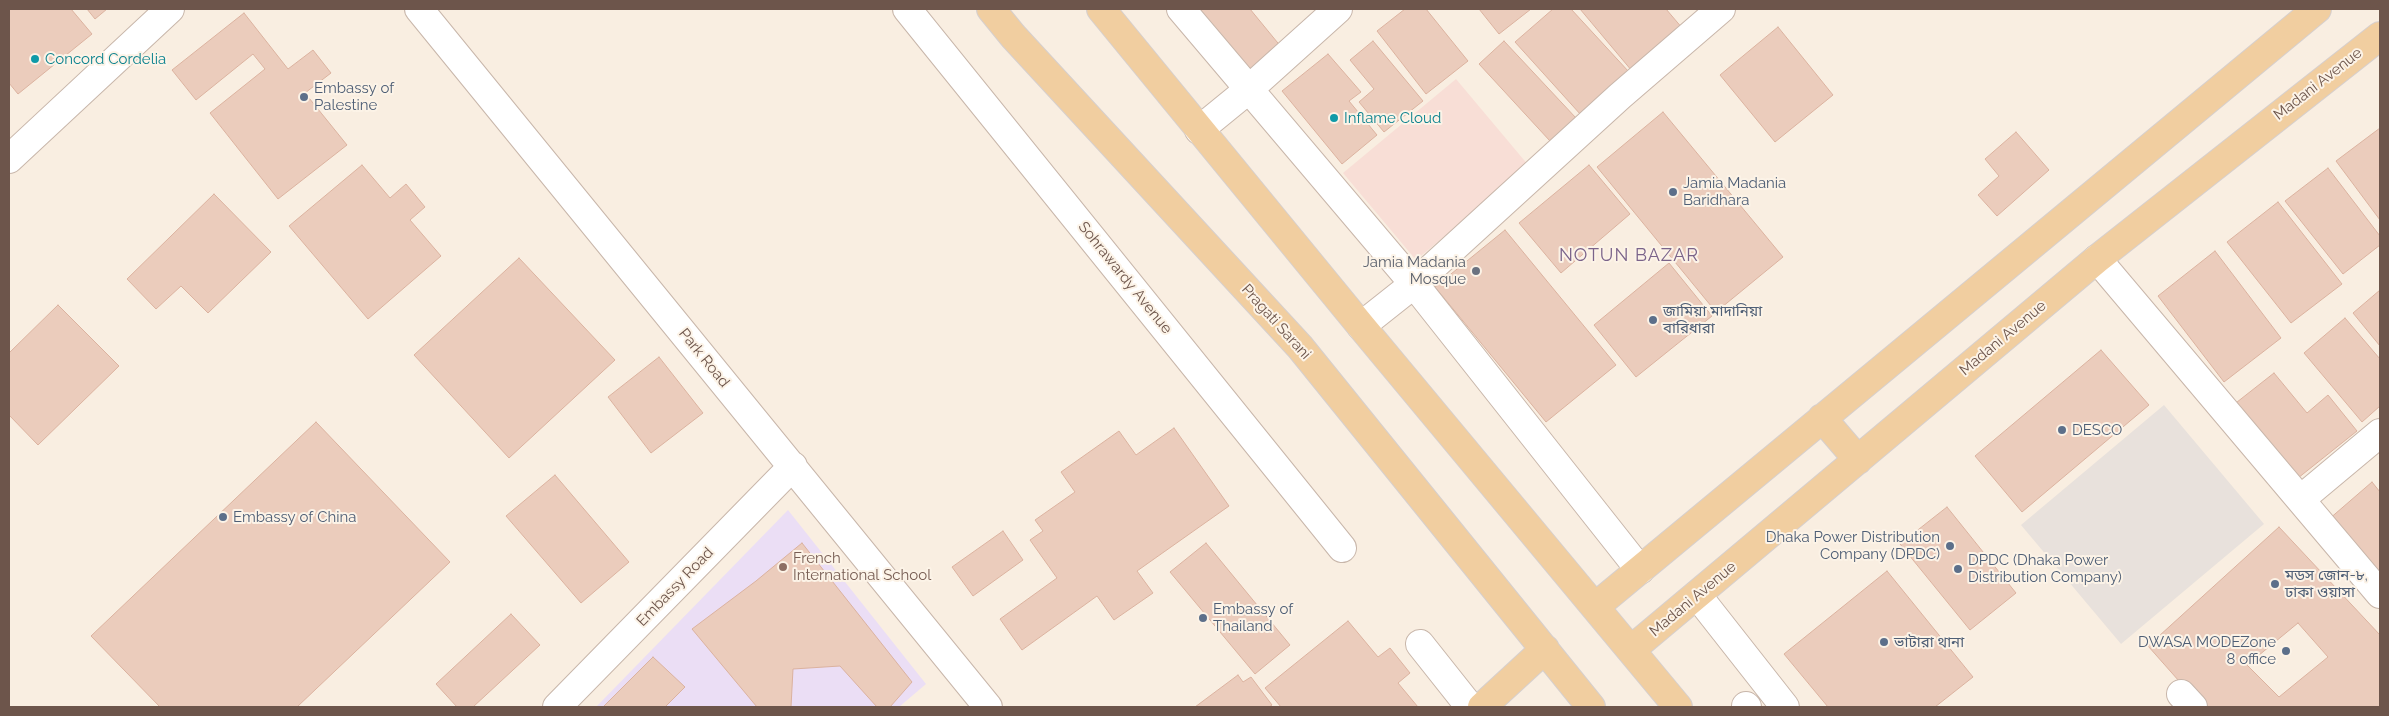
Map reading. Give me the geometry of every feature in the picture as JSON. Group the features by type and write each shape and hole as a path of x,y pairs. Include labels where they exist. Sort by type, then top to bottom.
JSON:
{"main road":[{"name":"Pragati Sarani","path":"991,9 1012,36 1300,347 1545,649 1581,704"},
{"path":"1101,9 1360,326 1632,649 1678,707"},
{"path":"1596,606 2317,9"},
{"name":"Madani Avenue","path":"1632,649 2096,259 2380,36"},
{"path":"1822,418 1858,460"},
{"path":"1482,707 1545,649"}],"street":[{"path":"9,159 170,9"},
{"name":"Park Road","path":"419,9 988,707"},
{"name":"Sohrawardy Avenue","path":"907,9 1342,548"},
{"path":"1181,9 1414,284 1640,570"},
{"path":"1199,130 1248,90 1338,9"},
{"path":"1360,326 1414,284 1620,96 1721,9"},
{"path":"2096,259 2380,594"},
{"path":"2301,499 2380,433"},
{"name":"Embassy Road","path":"557,707 793,466"},
{"path":"1697,595 1785,707"},
{"path":"1420,644 1470,707"}],"shaded area":[{"path":"1456,79 1529,166 1416,260 1343,173"},
{"path":"2164,405 2264,524 2121,644 2021,525"},
{"name":"French International School","path":"788,510 926,684 899,707 596,707"}],"building":[{"name":"Concord Cordelia","path":"9,9 71,9 92,34 18,94 9,83"},
{"path":"87,9 107,9 95,19"},
{"path":"1201,9 1250,9 1282,48 1248,76 1196,13"},
{"path":"1405,9 1426,9 1468,61 1426,94 1377,31"},
{"path":"1479,9 1531,9 1499,34"},
{"path":"1553,9 1571,9 1629,72 1581,115 1515,42"},
{"path":"1580,9 1666,9 1683,29 1632,71"},
{"path":"244,13 288,69 313,50 331,73 305,93 347,145 278,199 210,113 265,69 253,54 196,100 172,70"},
{"path":"1778,27 1833,95 1775,142 1720,75"},
{"path":"1373,41 1423,101 1384,132 1359,102 1374,89 1350,60"},
{"path":"1504,41 1576,118 1550,141 1479,64"},
{"name":"Inflame Cloud","path":"1328,54 1361,92 1349,101 1377,135 1342,164 1282,91"},
{"name":"Jamia Madania Baridhara","path":"1663,112 1783,257 1716,312 1597,167"},
{"path":"2380,128 2380,220 2336,161"},
{"path":"2016,132 2049,170 1997,216 1978,195 1999,176 1985,159"},
{"path":"362,165 390,198 406,184 425,207 410,220 441,256 368,319 289,226"},
{"path":"1589,165 1630,214 1561,273 1519,223"},
{"path":"2328,168 2380,236 2380,245 2343,274 2285,201"},
{"path":"214,194 271,252 208,313 181,286 156,309 127,279"},
{"path":"2278,202 2342,284 2291,323 2227,242"},
{"path":"1505,230 1616,365 1546,422 1435,287"},
{"path":"2215,251 2281,338 2224,382 2158,296"},
{"path":"519,258 615,360 509,458 414,355"},
{"name":"জামিয়া মাদানিয়া বারিধারা","path":"1669,263 1712,316 1636,377 1594,325"},
{"path":"2380,290 2380,346 2353,313"},
{"path":"58,305 119,366 38,445 9,415 9,353"},
{"path":"2345,318 2380,359 2380,406 2362,422 2304,353"},
{"name":"DESCO","path":"2101,350 2149,405 2022,512 1975,456"},
{"path":"659,357 703,413 651,453 608,397"},
{"path":"2274,373 2307,413 2328,395 2357,431 2293,482 2232,406"},
{"path":"316,422 450,562 297,707 160,707 91,636"},
{"path":"1174,428 1229,506 1137,571 1153,593 1114,620 1097,596 1022,650 1000,619 1057,578 1030,540 1043,531 1035,520 1075,492 1061,472 1119,431 1136,455"},
{"path":"555,475 629,562 581,603 506,516"},
{"path":"2372,482 2380,492 2380,581 2328,520"},
{"name":"DPDC (Dhaka Power Distribution Company)","path":"1947,507 2016,593 1970,630 1900,544"},
{"name":"মডস জোন-৮, ঢাকা ওয়াসা","path":"2279,527 2380,635 2380,707 2202,707 2148,646","holes":["2298,623 2328,657 2279,697 2247,665"]},
{"path":"1003,531 1023,560 973,596 952,567"},
{"path":"802,543 912,682 890,707 877,707 840,666 793,669 791,707 757,707 692,629 756,581"},
{"path":"1206,543 1290,645 1255,674 1170,572"},
{"path":"1887,571 1973,677 1935,707 1828,707 1784,654"},
{"path":"511,614 540,645 473,707 457,707 436,684"},
{"path":"1348,621 1378,657 1390,648 1410,673 1398,683 1418,707 1281,707 1265,688"},
{"path":"653,657 685,687 665,707 603,707"},
{"path":"1238,675 1243,682 1251,677 1272,705 1269,707 1195,707"}],"place":[{"name":"Concord Cordelia","path":"35,59"},
{"name":"Embassy of Palestine","path":"304,97"},
{"name":"Inflame Cloud","path":"1334,118"},
{"name":"Jamia Madania Baridhara","path":"1673,192"},
{"name":"Jamia Madania Mosque","path":"1476,271"},
{"name":"জামিয়া মাদানিয়া বারিধারা","path":"1653,320"},
{"name":"DESCO","path":"2062,430"},
{"name":"Embassy of China","path":"223,517"},
{"name":"Dhaka Power Distribution Company (DPDC)","path":"1950,546"},
{"name":"French International School","path":"783,567"},
{"name":"DPDC (Dhaka Power Distribution Company)","path":"1958,569"},
{"name":"মডস জোন-৮, ঢাকা ওয়াসা","path":"2275,584"},
{"name":"Embassy of Thailand","path":"1203,618"},
{"name":"ভাটারা থানা","path":"1884,642"},
{"name":"DWASA MODEZone 8 office","path":"2286,651"}],"district":[{"name":"NOTUN BAZAR","path":"1629,256"}]}
